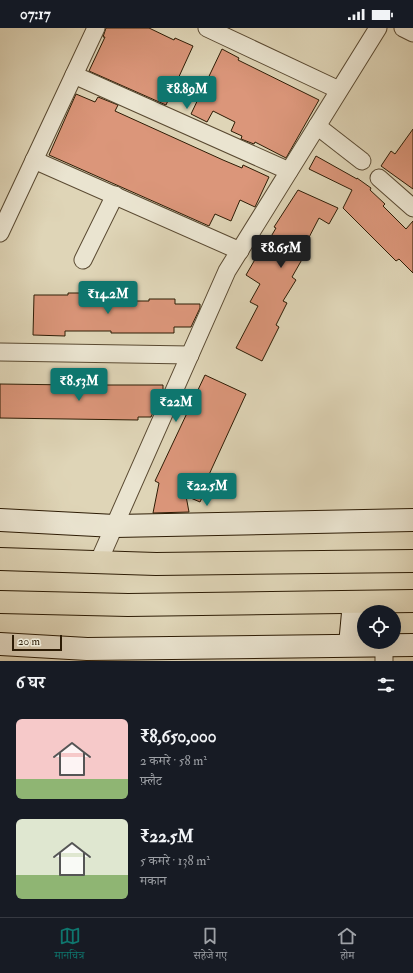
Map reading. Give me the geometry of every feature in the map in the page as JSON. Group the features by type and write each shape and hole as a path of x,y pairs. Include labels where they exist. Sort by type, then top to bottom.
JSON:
{"main road":[{"path":"0,559 98,563 413,561"},
{"path":"0,602 128,605 413,601"}],"street":[{"path":"0,233 96,28"},
{"path":"207,28 339,90"},
{"path":"98,563 227,272 378,28"},
{"path":"403,28 413,33"},
{"path":"74,75 289,171"},
{"path":"317,126 362,161"},
{"path":"34,160 240,251"},
{"path":"379,178 413,208"},
{"path":"83,260 115,195"},
{"path":"0,352 190,355"},
{"path":"0,520 115,526 413,520"},
{"path":"350,645 354,602"},
{"path":"0,644 87,649 350,645 384,653 413,645"}],"building":[{"path":"106,28 149,28 174,40 175,38 193,46 166,105 89,71 105,37 103,37"},
{"path":"222,49 239,58 238,60 319,100 286,158 255,142 254,144 241,139 242,136 231,131 235,122 213,111 207,122 191,114"},
{"path":"76,94 95,102 98,97 118,105 115,111 223,160 242,168 243,165 269,177 255,207 240,200 231,221 215,214 209,226 49,155"},
{"path":"413,129 413,189 381,166 391,151 395,154"},
{"path":"316,156 357,178 371,188 370,190 385,204 383,206 406,229 413,221 413,273 399,259 396,261 343,208 352,190 309,169"},
{"path":"298,190 338,208 329,224 319,218 304,247 308,249 292,277 296,280 283,301 287,303 276,325 279,327 262,361 236,348 258,306 250,302 260,284 246,275 257,256 259,257 276,228 274,227"},
{"path":"68,293 110,293 110,301 175,299 175,304 200,304 200,308 191,327 174,327 174,333 65,331 65,336 33,335 34,295 68,295"},
{"path":"205,375 246,394 207,479 210,480 200,502 186,496 189,512 153,513 159,483 155,481"},
{"path":"0,384 163,385 163,391 151,417 138,417 138,420 0,418"}]}
